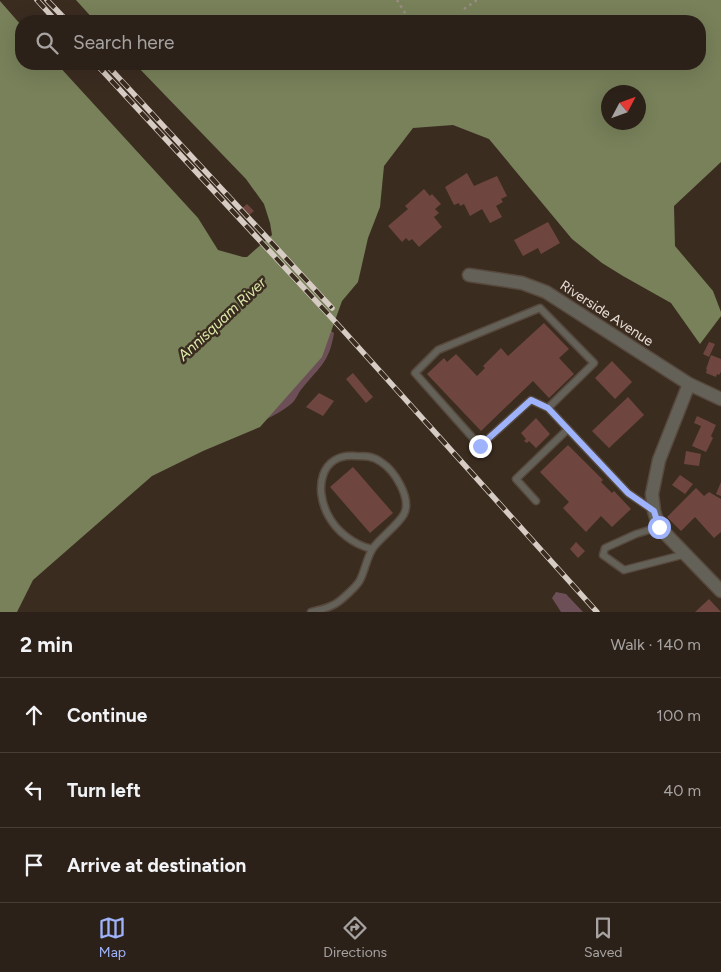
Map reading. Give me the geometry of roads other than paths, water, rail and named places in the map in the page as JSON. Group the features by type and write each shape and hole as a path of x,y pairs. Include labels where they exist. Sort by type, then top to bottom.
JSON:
{"street":[{"name":"Riverside Avenue","path":"468,275 522,282 546,292 689,384 721,399"},
{"path":"689,384 659,460 652,494 654,511 659,527 721,591"}],"lane":[{"path":"548,408 594,363 540,308 438,350 415,373 480,446 531,400 548,408 628,493 654,511"},
{"path":"536,501 516,479 568,430"},
{"path":"311,612 334,605 360,582 372,549 404,513 405,500 397,476 388,466 374,457 352,455 334,459 324,470 321,494 328,515 342,533 363,547 372,549"},
{"path":"659,527 636,534 605,548 603,554 624,570 686,554"}],"water":[{"name":"Annisquam River","path":"76,0 721,0 721,162 674,206 675,246 713,291 721,312 721,316 700,344 671,303 602,263 572,239 489,139 453,125 413,128 384,166 380,207 368,238 358,282 342,301 322,357 260,427 203,451 152,476 33,580 17,612 0,612 0,1 15,18 15,70 62,70 198,218 218,250 247,257 272,235 264,204 246,179 141,70 706,70 706,15 90,15"}],"railway":[{"path":"37,0 51,15"},
{"path":"47,0 61,15"},
{"path":"102,70 341,328 597,612"},
{"path":"112,70 332,308"}]}
